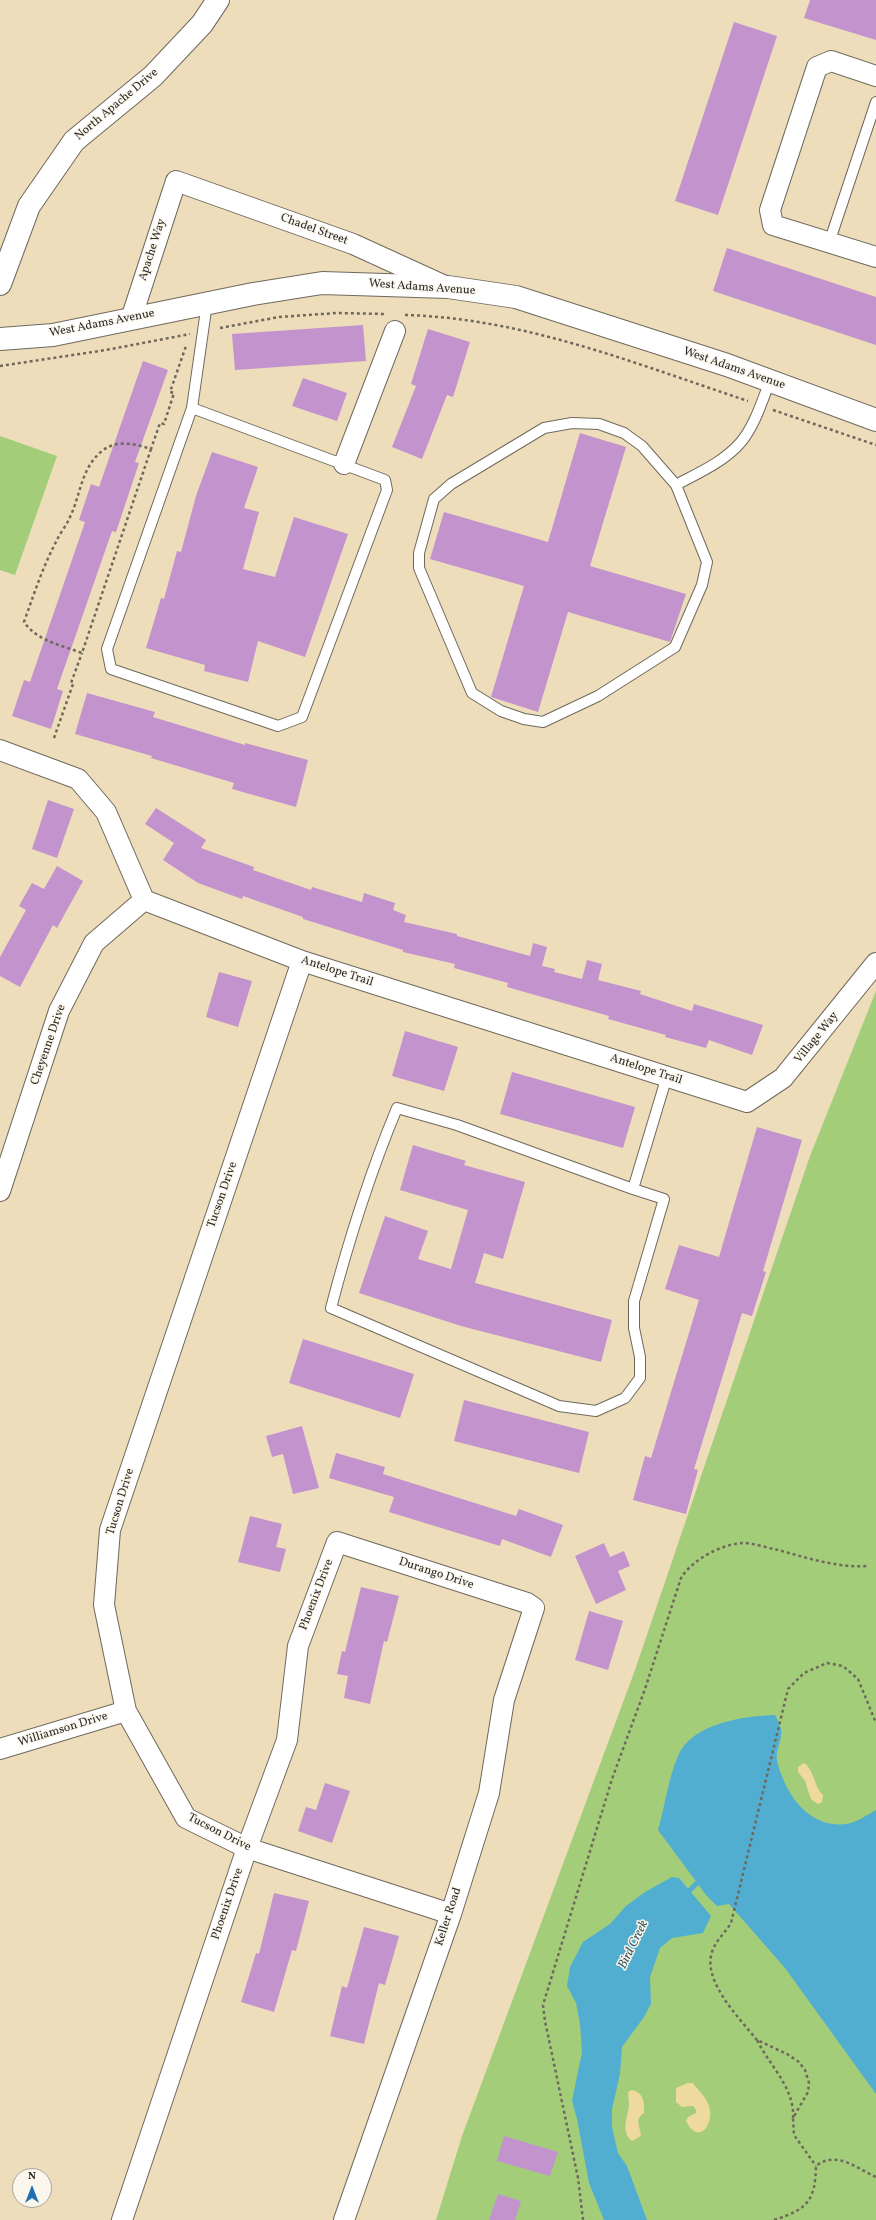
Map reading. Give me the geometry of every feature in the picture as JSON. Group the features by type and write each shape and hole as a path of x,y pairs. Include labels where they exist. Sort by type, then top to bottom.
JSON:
{"main road":[{"name":"North Apache Drive","path":"0,284 28,206 74,141 153,76 202,24 218,0"},
{"name":"West Adams Avenue","path":"0,339 53,335 207,303 322,284 448,287 516,297 727,365 876,420"}],"street":[{"path":"876,76 831,61 816,67 770,210 773,225 876,257"},
{"name":"Chadel Street","path":"176,181 353,244 448,287"},
{"name":"Apache Way","path":"130,319 176,181"},
{"path":"344,464 396,320"},
{"path":"0,750 78,779 106,812 144,900"},
{"name":"Antelope Trail","path":"144,900 302,961 747,1102"},
{"name":"Cheyenne Drive","path":"0,1191 59,1011 94,943 144,900"},
{"name":"Tucson Drive","path":"302,961 110,1530 104,1605 126,1711 186,1818 247,1848 451,1914"},
{"name":"Village Way","path":"747,1102 783,1078 876,963"},
{"name":"Durango Drive","path":"337,1542 527,1603 534,1608"},
{"name":"Phoenix Drive","path":"122,2220 247,1848 287,1740 298,1646 337,1542"},
{"name":"Keller Road","path":"344,2220 451,1914 489,1794 504,1700 534,1608"},
{"name":"Williamson Drive","path":"0,1749 126,1711"}],"lane":[{"path":"829,243 876,102"},
{"path":"192,408 385,480 387,490 302,717 278,726 111,669 107,649 192,408 207,303"},
{"path":"676,485 725,457 741,442 751,427 770,381"},
{"path":"572,423 599,424 624,433 642,446 676,485 707,562 702,585 675,647 598,696 543,722 524,719 501,711 484,702 472,693 419,568 419,553 434,499 451,484 544,428 572,423"},
{"path":"633,1189 667,1076"},
{"path":"397,1108 457,1125 633,1189 664,1199 634,1301 634,1328 640,1357 640,1378 625,1398 596,1410 559,1406 331,1308 351,1233 381,1147 397,1108"}],"path":[{"path":"220,328 279,317 337,313 396,320 426,315 499,324 565,341 748,401"},
{"path":"0,366 106,350 192,334 170,392 174,393 164,424 160,423 71,683 73,684 54,738"},
{"path":"773,410 876,445"},
{"path":"82,653 44,639 30,631 24,622 48,559 70,518 83,477 90,466 102,452 122,443 136,444 151,449"},
{"path":"583,2220 581,2192 545,2021 543,2005 612,1779 645,1689 681,1578 685,1571 707,1555 721,1548 743,1543 827,1563 850,1567 868,1566"},
{"path":"774,2220 800,2211 814,2192 816,2166 794,2135 793,2109 788,2090 758,2040 734,2012 716,1985 711,1971 711,1953 717,1941 731,1923 788,1689 804,1673 827,1663 843,1666 858,1679 876,1723"},
{"path":"758,2040 793,2058 805,2070 809,2083 808,2092 793,2118"},
{"path":"816,2166 827,2160 837,2158 876,2177"}],"green space":[{"path":"0,436 57,456 15,575 0,570"},
{"path":"876,991 876,2220 436,2220 462,2136 635,1670 810,1156"}],"sand":[{"path":"804,1763 810,1769 820,1792 823,1795 822,1802 818,1804 811,1799 805,1781 798,1772 798,1767"},
{"path":"688,2083 693,2083 709,2106 710,2120 708,2126 700,2132 696,2132 686,2121 688,2117 696,2113 693,2106 682,2107 676,2102 676,2088"},
{"path":"632,2090 641,2095 644,2101 644,2113 638,2120 641,2136 632,2141 626,2133 626,2124 629,2105 628,2092"}],"water":[{"path":"775,1715 781,1727 780,1741 777,1752 780,1772 792,1796 800,1806 820,1821 832,1824 846,1824 854,1822 876,1810 876,2094 785,1968 729,1904 717,1906 706,1895 658,1830 672,1774 678,1756 685,1745 695,1736 720,1724 749,1717"},
{"path":"672,1877 679,1878 711,1916 703,1933 672,1938 660,1948 650,1977 651,2004 644,2017 622,2047 620,2074 612,2109 612,2127 618,2153 627,2166 647,2220 604,2220 589,2183 577,2119 572,2101 582,2052 580,2024 576,2003 567,1986 570,1967 583,1942 610,1924 626,1906 645,1892"}],"building":[{"path":"810,0 876,0 876,40 804,18"},
{"path":"734,22 777,36 718,215 675,201"},
{"path":"727,248 876,297 876,345 713,291"},
{"path":"363,325 366,361 235,370 232,334"},
{"path":"428,329 470,342 453,397 447,395 422,459 392,447 416,386 411,384"},
{"path":"143,361 168,370 135,462 139,463 116,532 112,531 57,689 63,691 51,729 12,716 24,680 30,682 85,522 79,520 91,484 99,487"},
{"path":"303,378 347,393 337,421 292,406"},
{"path":"580,433 626,447 590,566 686,594 670,642 568,612 538,712 491,697 524,586 430,559 444,512 548,542"},
{"path":"212,452 258,467 244,508 259,512 243,569 275,577 294,517 348,534 305,657 258,641 248,682 204,671 205,665 146,648 161,598 164,599 177,551 181,552 196,496"},
{"path":"87,693 155,712 153,717 245,745 245,743 308,760 296,807 232,789 234,783 151,758 152,756 75,734"},
{"path":"48,800 74,809 57,858 32,849"},
{"path":"156,808 206,840 201,848 254,867 253,870 311,890 312,887 362,902 364,893 395,903 393,910 406,915 404,922 457,934 457,936 530,956 533,943 547,947 542,966 555,969 554,972 582,979 587,960 602,964 598,980 641,991 640,994 692,1011 694,1004 763,1025 752,1055 709,1040 706,1048 665,1037 666,1035 608,1019 609,1016 507,987 508,983 454,968 455,964 403,952 403,950 303,919 303,917 243,896 242,899 198,883 163,860 174,843 145,824"},
{"path":"57,866 83,881 57,928 53,925 20,987 0,976 0,957 26,910 19,906 32,883 44,889"},
{"path":"219,972 252,981 238,1027 206,1017"},
{"path":"405,1031 458,1047 444,1091 392,1076"},
{"path":"512,1072 635,1107 623,1148 500,1114"},
{"path":"757,1127 802,1140 763,1271 766,1272 752,1316 742,1313 694,1469 698,1470 686,1514 633,1500 645,1456 651,1458 699,1300 665,1289 679,1245 719,1257"},
{"path":"413,1145 466,1161 464,1165 525,1182 503,1259 484,1253 475,1283 612,1320 601,1362 461,1326 359,1293 385,1216 428,1231 418,1259 451,1269 468,1210 400,1190"},
{"path":"303,1339 414,1374 400,1418 289,1383"},
{"path":"464,1400 589,1432 579,1473 454,1441"},
{"path":"302,1426 319,1488 293,1494 283,1454 272,1457 266,1436"},
{"path":"336,1453 385,1467 383,1474 516,1516 519,1509 563,1525 551,1557 502,1539 500,1546 389,1512 394,1497 329,1478"},
{"path":"250,1516 282,1524 276,1547 286,1549 280,1572 238,1562"},
{"path":"604,1543 610,1557 624,1551 630,1566 618,1571 626,1590 596,1604 575,1556"},
{"path":"361,1587 399,1596 387,1642 384,1641 370,1704 344,1698 348,1676 337,1674 342,1651 345,1652"},
{"path":"589,1611 623,1621 608,1670 575,1660"},
{"path":"325,1783 350,1791 332,1843 298,1831 306,1807 316,1810"},
{"path":"274,1893 309,1901 296,1951 292,1950 274,2012 241,2002 256,1953 259,1954"},
{"path":"364,1927 399,1936 385,1985 379,1983 364,2044 330,2036 342,1986 347,1988"},
{"path":"504,2136 558,2152 550,2176 497,2161"},
{"path":"498,2194 521,2201 515,2220 489,2220"}],"waterway":[{"name":"Bird Creek","path":"684,1896 697,1883 702,1882"}]}
